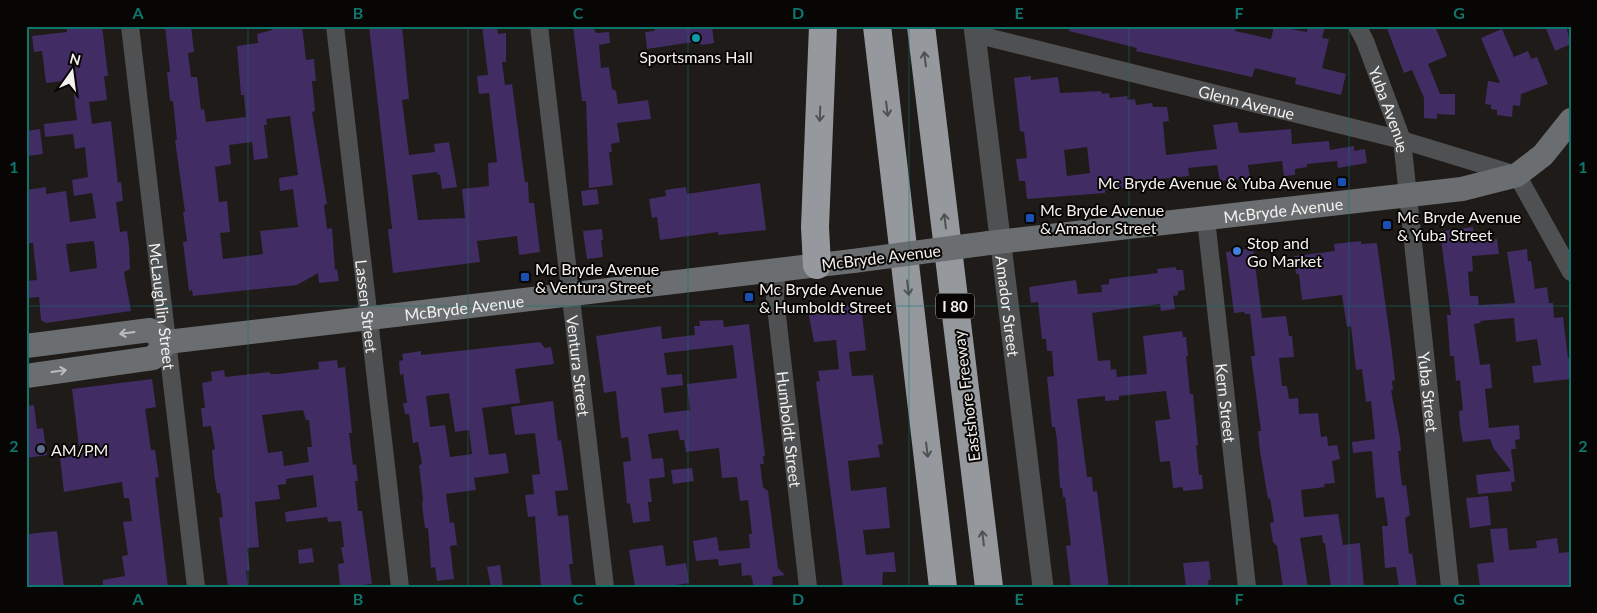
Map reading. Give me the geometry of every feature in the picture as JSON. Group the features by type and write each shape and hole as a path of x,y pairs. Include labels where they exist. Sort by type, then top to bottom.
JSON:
{"highway":[{"path":"817,265 815,227 823,26"},
{"path":"877,26 943,587"},
{"name":"Eastshore Freeway","path":"921,26 989,587"}],"main road":[{"name":"McBryde Avenue","path":"167,342 1462,189 1517,175 1542,155 1571,120"},
{"path":"26,346 150,330 167,342 153,358 26,376"}],"street":[{"name":"McLaughlin Street","path":"130,26 196,587"},
{"name":"Lassen Street","path":"334,26 400,587"},
{"name":"Ventura Street","path":"539,26 605,587"},
{"name":"Yuba Avenue","path":"1357,26 1365,41 1402,140 1407,197"},
{"name":"Glenn Avenue","path":"975,30 1402,140 1517,175"},
{"name":"Amador Street","path":"975,30 995,243 1043,587"},
{"path":"1517,175 1571,272"},
{"name":"Yuba Street","path":"1407,197 1450,587"},
{"name":"Kern Street","path":"1206,219 1247,587"},
{"name":"Humboldt Street","path":"777,270 775,298 808,587"}],"building":[{"path":"67,26 102,26 108,76 104,76 107,100 89,102 92,124 111,121 118,183 121,182 123,201 116,202 120,232 127,231 129,246 130,269 124,272 131,311 46,323 41,320 39,297 28,298 26,281 37,280 33,243 26,243 26,190 46,187 46,194 66,191 70,222 96,218 92,193 74,196 72,180 88,177 85,147 75,149 73,134 45,137 44,124 77,120 72,80 46,83 42,51 34,52 32,36 67,32","holes":["94,241 97,268 70,272 66,244"]},
{"path":"165,26 191,26 194,52 188,53 191,77 197,77 201,110 204,109 206,122 246,117 244,95 241,95 237,46 258,43 257,34 272,30 271,26 302,26 306,60 314,59 316,81 312,81 315,111 312,112 327,204 324,205 327,229 332,228 335,270 337,269 339,281 319,283 318,273 297,285 193,296 192,290 189,291 183,242 187,241 183,212 185,212 175,140 177,140 173,101 170,101 167,72 170,72","holes":["290,116 298,175 279,178 280,191 293,189 298,227 260,231 263,254 223,259 220,233 230,232 227,201 219,202 215,167 231,164 229,145 252,142 254,160 268,158 264,125 267,125 266,119"]},
{"path":"369,26 402,26 409,99 402,100 409,155 435,152 434,144 449,142 457,187 442,189 440,174 438,175 437,172 412,175 418,220 465,218 462,189 489,186 488,163 497,162 489,93 479,94 477,76 488,75 482,26 497,26 498,34 506,33 506,62 502,62 505,85 512,84 525,182 528,182 529,203 534,203 540,252 519,255 517,236 477,241 480,262 393,273 388,229 392,229"},
{"path":"573,26 592,26 596,33 609,32 610,43 599,45 601,68 609,67 612,89 616,91 618,104 648,100 651,119 617,123 620,142 611,144 612,152 609,152 613,185 589,188 586,101 582,101"},
{"name":"Sportsmans Hall","path":"657,26 712,26 714,43 701,45 700,41 647,49 645,32 654,31"},
{"path":"1069,26 1236,26 1235,31 1271,39 1274,26 1307,32 1308,26 1325,26 1322,38 1329,39 1322,68 1346,74 1341,95 1295,84 1296,78 1255,68 1252,77 1136,51 1137,48 1069,31"},
{"path":"1386,26 1435,26 1447,56 1428,64 1440,94 1455,94 1455,115 1437,114 1437,119 1424,118 1424,98 1412,70 1404,73"},
{"path":"1545,26 1566,26 1571,44 1555,51"},
{"path":"1502,29 1514,57 1528,51 1531,59 1537,57 1548,84 1521,94 1520,106 1513,105 1512,117 1497,115 1497,110 1491,109 1491,105 1485,104 1488,81 1500,83 1481,38"},
{"path":"1031,76 1031,80 1058,77 1060,93 1101,91 1102,94 1109,93 1110,98 1127,96 1128,100 1135,99 1136,105 1152,103 1153,107 1167,107 1169,121 1163,122 1166,155 1217,149 1213,125 1237,122 1239,132 1242,133 1291,129 1292,144 1329,141 1330,150 1354,146 1354,151 1365,149 1367,163 1338,168 1337,161 1307,164 1307,167 1295,169 1295,175 1284,176 1282,161 1248,165 1250,178 1220,181 1217,165 1188,168 1189,176 1138,181 1139,186 1105,190 1105,193 1027,199 1025,181 1019,181 1016,159 1027,158 1024,132 1020,131 1014,78","holes":["1087,147 1090,173 1067,176 1064,150"]},
{"path":"40,129 43,154 28,156 26,131"},
{"path":"760,183 766,230 718,235 718,232 660,240 657,217 652,218 649,199 666,196 665,190 686,187 687,194"},
{"path":"597,189 599,204 583,206 581,191"},
{"path":"1473,227 1474,241 1497,239 1499,254 1472,256 1473,271 1468,272 1470,296 1478,296 1479,305 1515,303 1507,252 1527,249 1528,261 1531,261 1535,289 1547,287 1549,303 1553,303 1554,318 1563,317 1568,358 1571,358 1571,379 1534,383 1532,366 1541,365 1537,339 1516,342 1514,318 1480,321 1481,323 1474,324 1480,365 1490,364 1492,388 1485,389 1489,428 1519,425 1520,439 1515,440 1516,449 1511,449 1515,482 1511,482 1512,491 1478,494 1476,475 1511,471 1494,449 1490,439 1463,442 1460,426 1459,411 1463,410 1460,380 1456,381 1454,356 1450,356 1447,315 1451,315 1441,240 1444,239 1443,231"},
{"path":"602,229 603,257 587,259 583,231"},
{"path":"1361,241 1361,244 1377,243 1395,380 1392,381 1393,390 1391,390 1400,439 1401,451 1398,451 1402,486 1406,485 1410,515 1405,518 1409,554 1412,553 1417,587 1399,587 1396,567 1385,568 1382,526 1388,526 1384,497 1376,498 1372,451 1353,453 1352,442 1375,439 1371,401 1366,402 1362,369 1356,370 1351,326 1347,327 1342,295 1302,300 1299,274 1296,274 1294,256 1335,251 1334,244"},
{"path":"1253,248 1262,318 1286,316 1289,336 1292,336 1294,357 1279,358 1282,386 1287,386 1289,399 1298,398 1299,414 1318,413 1321,437 1327,436 1328,446 1337,445 1340,459 1332,461 1335,483 1324,484 1325,487 1301,490 1304,517 1338,514 1343,545 1360,543 1364,587 1331,587 1325,543 1323,543 1322,535 1300,538 1308,587 1283,587 1277,546 1273,542 1270,523 1274,522 1260,451 1258,431 1261,431 1251,356 1255,356 1250,314 1245,314 1244,312 1234,313 1226,252"},
{"path":"1176,267 1176,270 1183,270 1185,290 1178,291 1178,295 1173,296 1175,309 1161,311 1160,304 1092,313 1098,361 1110,360 1111,370 1116,369 1117,377 1147,374 1143,336 1182,331 1183,337 1186,337 1190,394 1193,394 1198,445 1196,445 1199,475 1202,475 1203,489 1183,491 1183,487 1173,488 1170,461 1160,462 1155,421 1170,419 1166,391 1119,396 1119,400 1105,401 1105,396 1077,399 1087,477 1092,477 1093,492 1097,491 1109,587 1071,587 1066,546 1071,545 1065,497 1063,497 1062,488 1060,488 1057,440 1055,427 1052,427 1047,377 1054,376 1052,351 1047,351 1046,339 1042,339 1038,302 1031,303 1029,287 1076,280 1078,294 1102,292 1101,285 1109,284 1109,279 1158,273 1157,269"},
{"path":"861,304 866,350 849,352 852,376 873,375 883,444 878,445 880,457 848,461 851,491 886,487 890,528 863,530 866,555 894,552 896,572 883,572 882,587 843,587 816,382 820,381 818,371 839,369 836,340 814,342 808,311"},
{"path":"723,320 724,327 749,324 765,456 763,456 764,464 760,464 763,487 768,491 778,568 785,575 772,577 773,587 754,587 751,575 742,576 741,563 719,566 718,559 696,561 693,541 717,537 719,551 750,548 749,534 752,534 748,500 740,501 737,477 722,478 719,448 686,452 684,440 680,440 678,430 648,434 652,459 663,458 665,477 649,479 652,502 648,502 650,521 633,523 630,503 627,504 623,462 631,461 628,437 621,438 616,391 604,393 596,336 661,326 662,339 695,335 694,326 700,326 699,321","holes":["733,345 737,378 687,384 690,410 664,413 661,388 683,385 682,374 667,375 664,353"]},
{"path":"540,342 545,348 551,347 554,364 515,369 520,403 482,408 489,455 506,453 509,473 474,478 476,490 446,494 450,523 454,522 457,545 450,546 454,579 437,581 435,567 431,568 428,528 425,528 422,505 419,465 422,464 418,442 413,443 409,414 405,414 403,403 407,403 403,374 400,375 399,361 403,360 402,354 421,351 421,355","holes":["449,393 455,432 469,430 472,454 450,457 445,425 430,427 426,396"]},
{"path":"337,360 338,368 345,367 352,433 349,433 353,465 356,464 358,481 355,481 358,511 362,511 372,584 340,587 338,564 344,563 341,547 344,547 341,521 328,522 327,517 286,522 285,512 317,507 313,475 286,479 286,484 278,485 280,499 255,502 259,547 247,548 250,570 246,571 248,587 228,587 219,518 223,517 220,493 217,493 214,474 212,450 215,449 211,426 203,427 201,408 205,408 202,383 212,381 211,372 224,370 225,377 270,372 270,374 278,374 319,369 318,362","holes":["303,410 306,420 309,420 312,447 307,447 309,462 284,466 282,451 268,453 262,415"]},
{"path":"152,379 156,407 145,409 151,450 155,450 159,477 155,478 168,587 103,587 103,580 125,576 122,556 128,555 123,522 132,521 129,498 124,498 122,482 64,492 60,458 80,455 72,389"},
{"path":"553,401 558,441 561,440 568,490 555,491 558,516 568,515 573,564 569,564 572,587 541,587 535,516 528,517 525,495 534,494 532,475 540,474 535,433 515,435 511,407"},
{"path":"34,405 37,429 43,428 47,455 26,458 26,406"},
{"path":"692,468 694,481 673,484 671,470"},
{"path":"1488,496 1491,525 1470,528 1466,498"},
{"path":"1507,528 1509,550 1537,548 1536,541 1557,538 1559,553 1571,552 1571,587 1480,587 1477,564 1494,562 1490,529"},
{"path":"57,531 64,587 26,587 28,534"},
{"path":"663,545 666,566 686,563 689,583 663,587 635,587 629,550"},
{"path":"312,548 314,562 299,564 298,550"},
{"path":"1209,561 1211,580 1208,580 1209,587 1186,587 1183,563"},
{"path":"500,565 503,587 491,587 487,567"}],"place":[{"name":"Sportsmans Hall","path":"696,38"},
{"name":"Mc Bryde Avenue & Yuba Avenue","path":"1342,182"},
{"name":"Mc Bryde Avenue & Amador Street","path":"1030,218"},
{"name":"Mc Bryde Avenue & Yuba Street","path":"1387,225"},
{"name":"Stop and Go Market","path":"1237,251"},
{"name":"Mc Bryde Avenue & Ventura Street","path":"525,277"},
{"name":"Mc Bryde Avenue & Humboldt Street","path":"749,297"},
{"name":"AM/PM","path":"41,449"}]}
